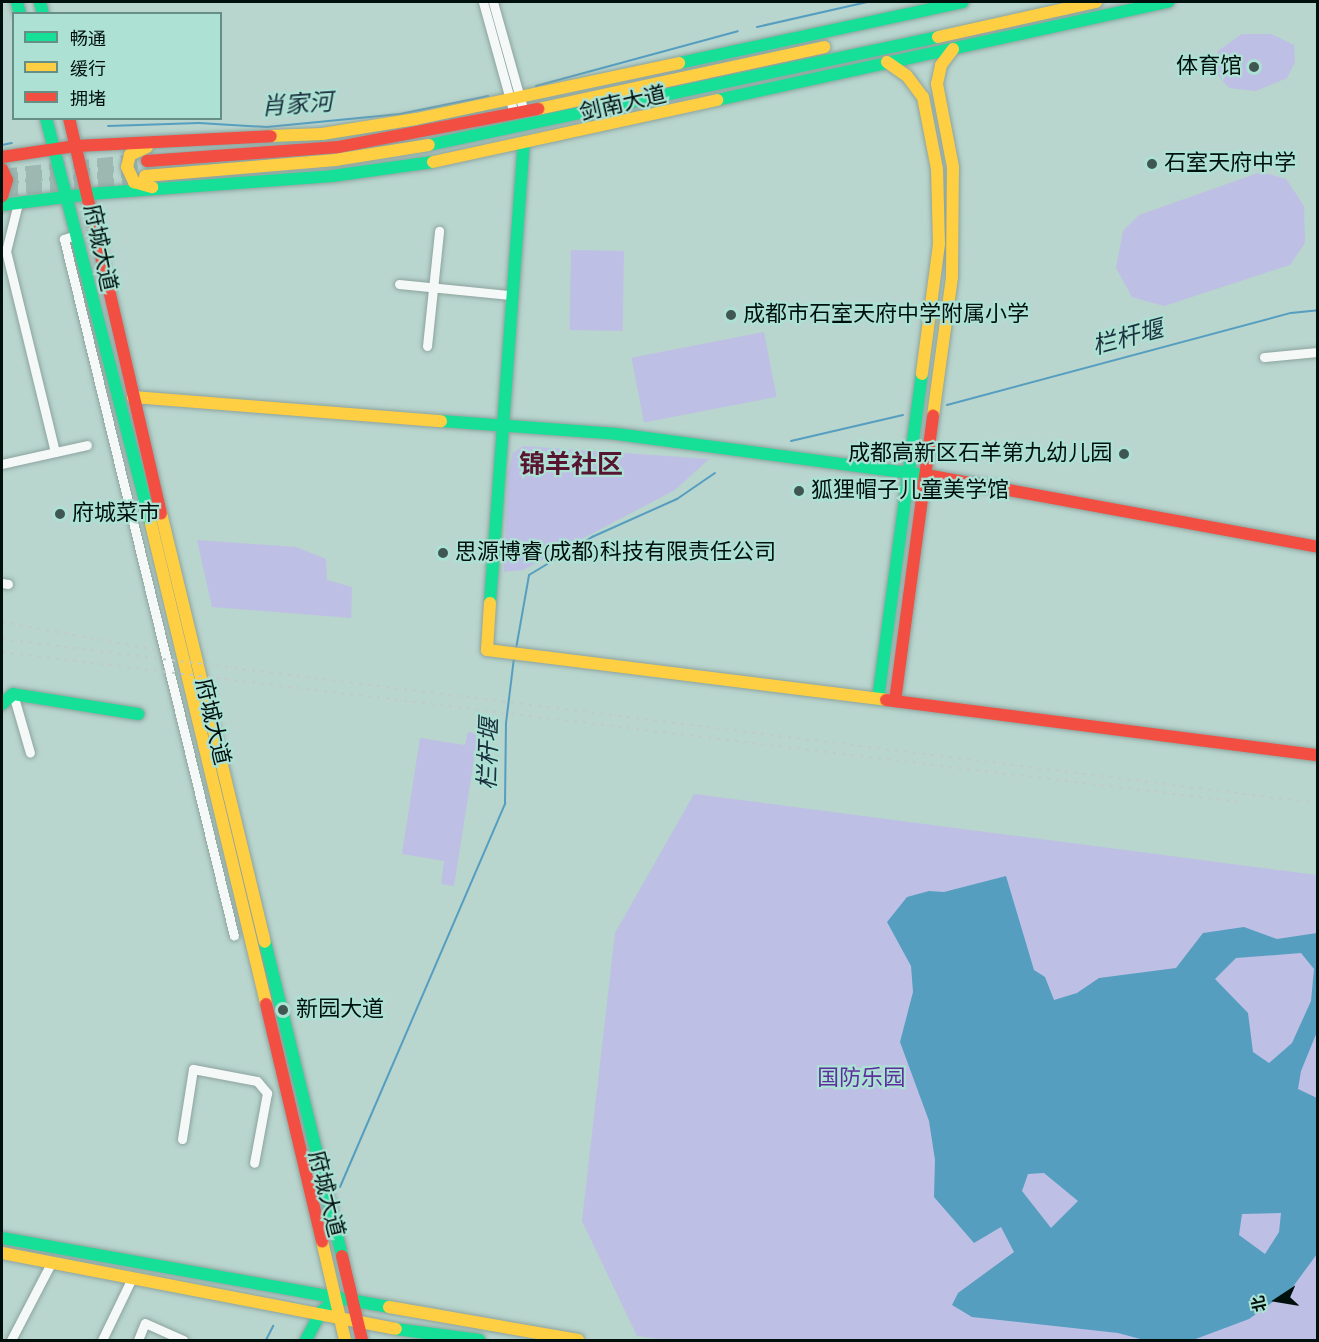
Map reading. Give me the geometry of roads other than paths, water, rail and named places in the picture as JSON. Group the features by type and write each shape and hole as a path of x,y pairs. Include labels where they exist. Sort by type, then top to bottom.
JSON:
{"main road":[{"path":"2,158 76,146 322,134 416,119 752,45 902,8 963,2"},
{"name":"剑南大道","path":"147,160 338,147 462,126 724,67 1042,2"},
{"name":"剑南大道","path":"145,176 335,160 470,139 769,70 1096,2"},
{"path":"2,205 88,194 332,176 431,162 805,78 953,49 1168,2"},
{"path":"724,67 752,45"},
{"path":"896,701 927,475 956,222 953,167 937,84 941,65 953,49"},
{"path":"878,699 938,267 940,202 923,97 907,76 887,62"},
{"path":"769,70 805,78"},
{"path":"416,119 462,126"},
{"name":"府城大道","path":"46,120 178,628 345,1341"},
{"name":"府城大道","path":"70,120 133,397 362,1341"},
{"path":"431,162 470,139"},
{"path":"524,142 510,295 487,650 1317,755"},
{"path":"159,143 130,155 127,167 134,182 163,189"},
{"path":"2,169 7,180 2,196"},
{"path":"133,397 617,434 927,475 1317,547"},
{"path":"2,704 13,694 138,714"},
{"path":"2,1238 335,1300 578,1341"},
{"path":"2,1252 51,1263 339,1315 359,1324 479,1341"},
{"path":"306,1341 321,1312 335,1300"}],"street":[{"path":"483,2 515,97"},
{"path":"493,2 519,113"},
{"path":"18,203 6,251 55,452"},
{"path":"427,346 439,231"},
{"path":"76,235 64,239 234,936"},
{"path":"399,284 510,295"},
{"path":"1263,357 1317,352"},
{"path":"2,464 87,445"},
{"path":"13,694 30,753"},
{"path":"182,1139 193,1069 257,1081 267,1093 254,1164"},
{"path":"11,1341 51,1263"},
{"path":"102,1341 132,1278"},
{"path":"138,1341 145,1323 183,1341"}],"waterway":[{"name":"肖家河","path":"757,27 867,2"},
{"name":"肖家河","path":"536,86 738,31"},
{"name":"肖家河","path":"108,126 199,123 267,127 400,114 488,96"},
{"name":"肖家河","path":"2,145 12,143"},
{"name":"栏杆堰","path":"947,405 1291,313 1318,310"},
{"name":"栏杆堰","path":"791,441 903,415"},
{"name":"栏杆堰","path":"516,649 529,575 592,537 677,499 715,473"},
{"name":"栏杆堰","path":"340,1187 505,803 506,723 514,658"},
{"name":"栏杆堰","path":"266,1340 273,1326"}],"tunnel":[{"path":"2,177 147,161"},
{"path":"2,189 145,176"}],"railway":[{"path":"2,622 158,650"},
{"path":"2,639 1318,803"},
{"path":"2,652 1240,802"}],"place":[{"name":"体育馆","path":"1254,67"},
{"name":"石室天府中学","path":"1152,164"},
{"name":"成都市石室天府中学附属小学","path":"731,315"},
{"name":"成都高新区石羊第九幼儿园","path":"1124,454"},
{"name":"狐狸帽子儿童美学馆","path":"799,491"},
{"name":"府城菜市","path":"60,514"},
{"name":"思源博睿(成都)科技有限责任公司","path":"443,553"},
{"name":"新园大道","path":"283,1010"}],"district":[{"name":"锦羊社区","path":"571,466"}],"park label":[{"name":"国防乐园","path":"861,1079"}]}
